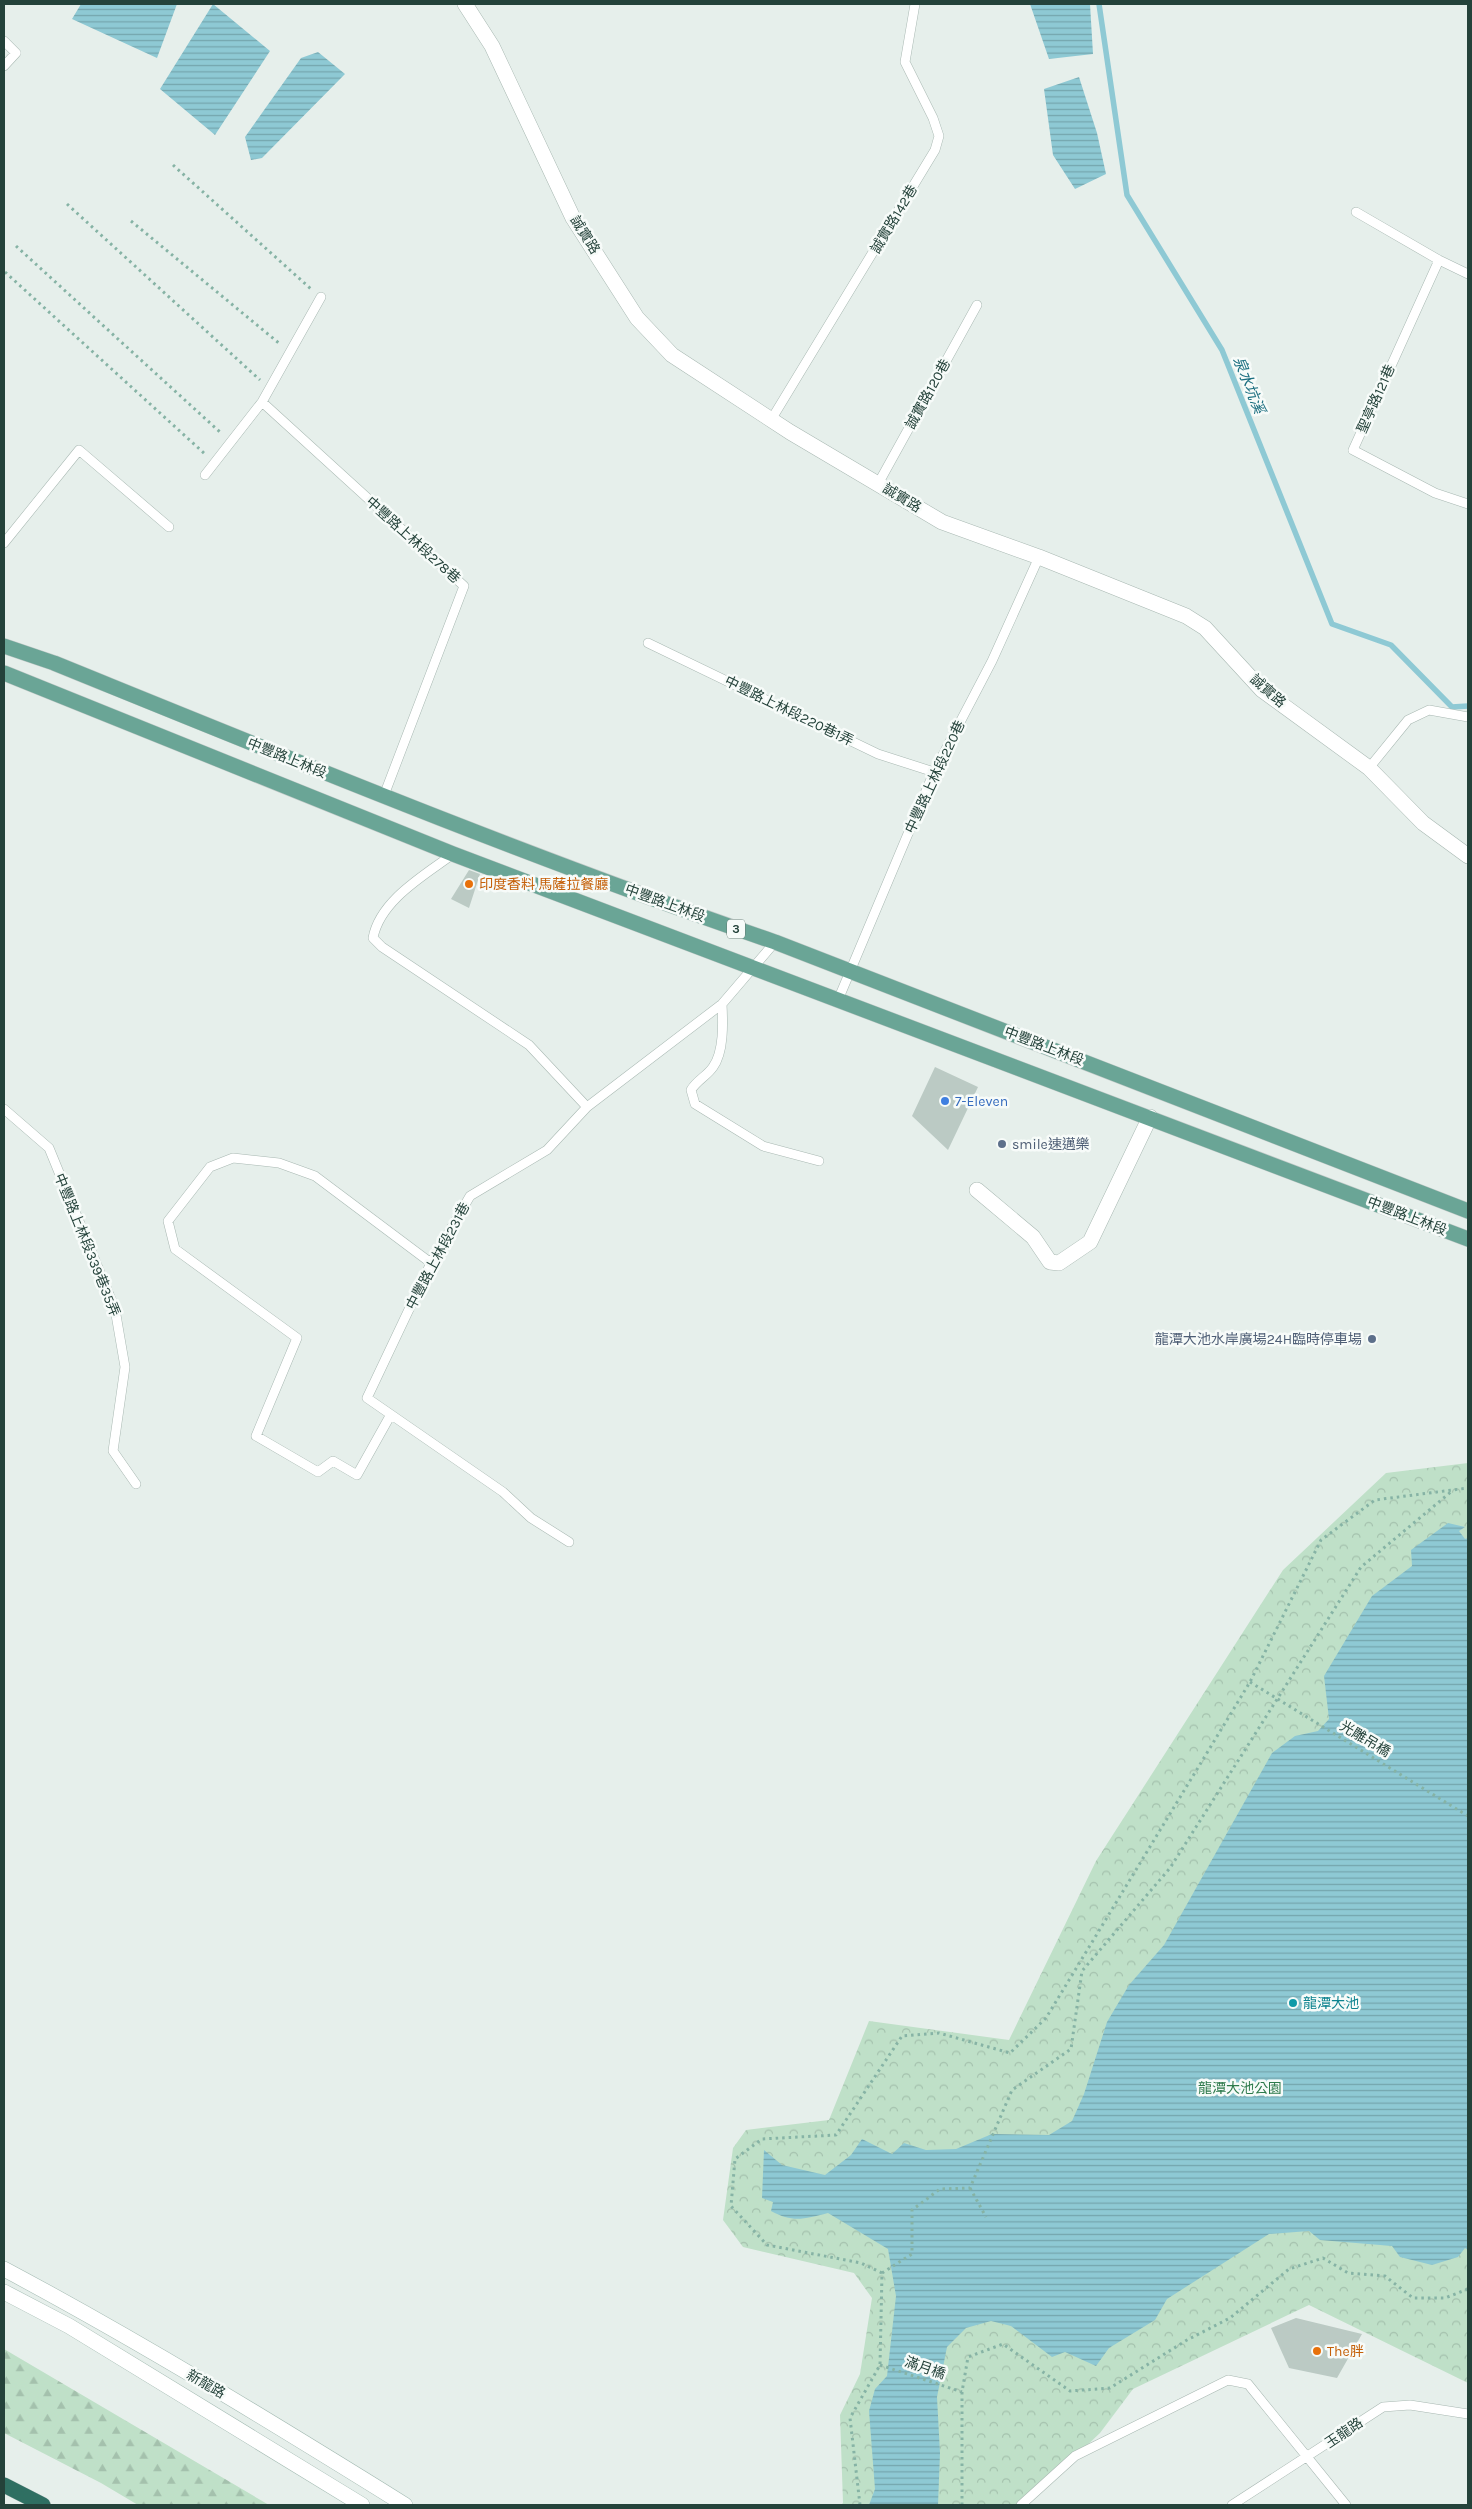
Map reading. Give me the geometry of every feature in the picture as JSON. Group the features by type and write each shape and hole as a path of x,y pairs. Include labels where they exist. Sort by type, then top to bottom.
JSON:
{"highway":[{"path":"4,2485 42,2505"}],"main road":[{"name":"中豐路上林段","path":"4,646 54,663 384,798 677,908 775,942 1468,1212"},
{"name":"中豐路上林段","path":"4,673 453,854 1468,1239"}],"street":[{"name":"誠實路","path":"465,4 492,46 573,218 637,318 672,355 771,420 942,522 1038,556 1186,616 1205,628 1262,690 1369,768 1423,823 1468,856"},
{"path":"977,1190 1033,1237 1050,1262 1059,1263 1090,1242 1150,1117"},
{"name":"新龍路","path":"4,2269 78,2308 272,2422 405,2505"},
{"name":"新龍路","path":"4,2292 69,2326 362,2505"}],"lane":[{"name":"誠實路142巷","path":"771,420 936,150 939,136 936,127 905,62 915,4"},
{"path":"4,41 16,53 4,66"},
{"path":"1356,212 1439,260 1468,274"},
{"name":"聖亭路121巷","path":"1439,260 1353,450 1435,493 1468,504"},
{"path":"205,475 262,402 321,298"},
{"name":"誠實路120巷","path":"878,484 977,305"},
{"name":"中豐路上林段278巷","path":"262,402 464,586 384,798"},
{"path":"4,542 79,450 169,527"},
{"name":"中豐路上林段220巷","path":"838,1000 848,972 934,772 992,661 1038,556"},
{"name":"中豐路上林段220巷1弄","path":"648,643 878,754 934,772"},
{"path":"1369,768 1408,720 1429,710 1468,717"},
{"path":"453,854 400,894 376,925 373,938 382,947 529,1045 587,1106"},
{"name":"中豐路上林段231巷","path":"569,1542 531,1518 503,1492 390,1416 367,1398 431,1263 470,1196 547,1150 587,1106 722,1004 756,968 775,942"},
{"path":"722,1004 723,1021 718,1057 713,1068 691,1090 694,1104 763,1146 818,1160"},
{"name":"中豐路上林段339巷35弄","path":"4,1109 18,1119 49,1148 115,1308 125,1367 113,1451 136,1484"},
{"path":"390,1416 357,1475 333,1461 318,1472 256,1436 298,1338 175,1249 168,1221 210,1167 233,1158 278,1163 315,1176 431,1263"},
{"path":"1022,2505 1075,2456 1228,2380 1248,2384 1346,2505"},
{"name":"玉龍路","path":"1234,2505 1383,2407 1410,2405 1468,2414"}],"path":[{"path":"172,165 321,298"},
{"path":"67,204 270,388"},
{"path":"131,221 290,352"},
{"path":"16,246 231,442"},
{"path":"5,272 215,462"},
{"path":"882,2273 861,2263 767,2245 731,2206 735,2159 762,2140 836,2135 902,2036 939,2033 1010,2053 1046,2018 1250,1682 1322,1540 1375,1500 1468,1488"},
{"path":"970,2188 1012,2090 1070,2049 1082,1971 1170,1868 1276,1698 1361,1567 1453,1490"},
{"name":"光雕吊橋","path":"1250,1682 1468,1816"},
{"path":"882,2273 912,2254 912,2210 940,2189 970,2188"},
{"path":"970,2188 986,2217"},
{"path":"962,2505 962,2392 968,2357 1003,2344 1070,2390 1110,2388 1187,2340 1230,2318 1288,2269 1323,2258 1348,2273 1385,2276 1414,2298 1445,2298 1468,2289"},
{"path":"860,2505 850,2418 880,2365 882,2273"},
{"name":"滿月橋","path":"880,2365 962,2392"}],"green space":[{"name":"龍潭大池","path":"1468,1463 1468,2383 1309,2305 1133,2389 1100,2433 1024,2505 841,2505 843,2503 840,2415 860,2374 872,2298 854,2273 743,2247 723,2220 733,2148 746,2130 829,2120 869,2021 1009,2040 1096,1861 1283,1570 1386,1473"},
{"path":"4,2349 269,2505 138,2505 101,2483 4,2433"}],"water":[{"path":"81,4 177,4 157,58 72,19"},
{"path":"213,4 270,51 215,135 160,89"},
{"path":"1030,4 1090,4 1093,54 1049,59"},
{"path":"318,52 345,74 262,158 251,160 245,137 301,58"},
{"path":"1079,77 1097,133 1106,174 1075,189 1053,155 1044,89"},
{"name":"龍潭大池","path":"1448,1523 1465,1527 1459,1531 1465,1539 1468,1538 1468,2250 1465,2248 1458,2257 1432,2265 1400,2257 1392,2246 1320,2240 1309,2231 1269,2234 1167,2299 1155,2320 1109,2348 1096,2366 1065,2352 1052,2357 1011,2326 991,2321 966,2328 947,2347 937,2397 940,2453 938,2505 869,2505 875,2489 869,2411 875,2389 887,2376 896,2296 888,2249 828,2213 799,2219 779,2215 771,2211 773,2202 762,2198 764,2150 782,2165 825,2175 851,2155 862,2139 892,2154 904,2143 926,2150 956,2149 992,2134 1049,2135 1072,2121 1084,2094 1107,2022 1129,1985 1164,1945 1272,1753 1295,1736 1318,1731 1329,1719 1324,1676 1372,1596 1412,1566 1411,1550"}],"building":[{"name":"印度香料 馬薩拉餐廳","path":"469,870 480,874 469,908 451,899"},
{"name":"7-Eleven","path":"935,1067 978,1087 948,1150 912,1116"},
{"name":"The胖","path":"1296,2318 1362,2334 1337,2378 1289,2368 1271,2328"}],"waterway":[{"name":"泉水坑溪","path":"1099,4 1127,195 1222,350 1332,624 1391,645 1452,707 1468,706"}],"place":[{"name":"印度香料 馬薩拉餐廳","path":"469,884"},
{"name":"7-Eleven","path":"945,1101"},
{"name":"smile速邁樂","path":"1002,1144"},
{"name":"龍潭大池水岸廣場24H臨時停車場","path":"1372,1339"},
{"name":"龍潭大池","path":"1293,2003"},
{"name":"The胖","path":"1317,2351"}],"park label":[{"name":"龍潭大池公園","path":"1240,2088"}]}
